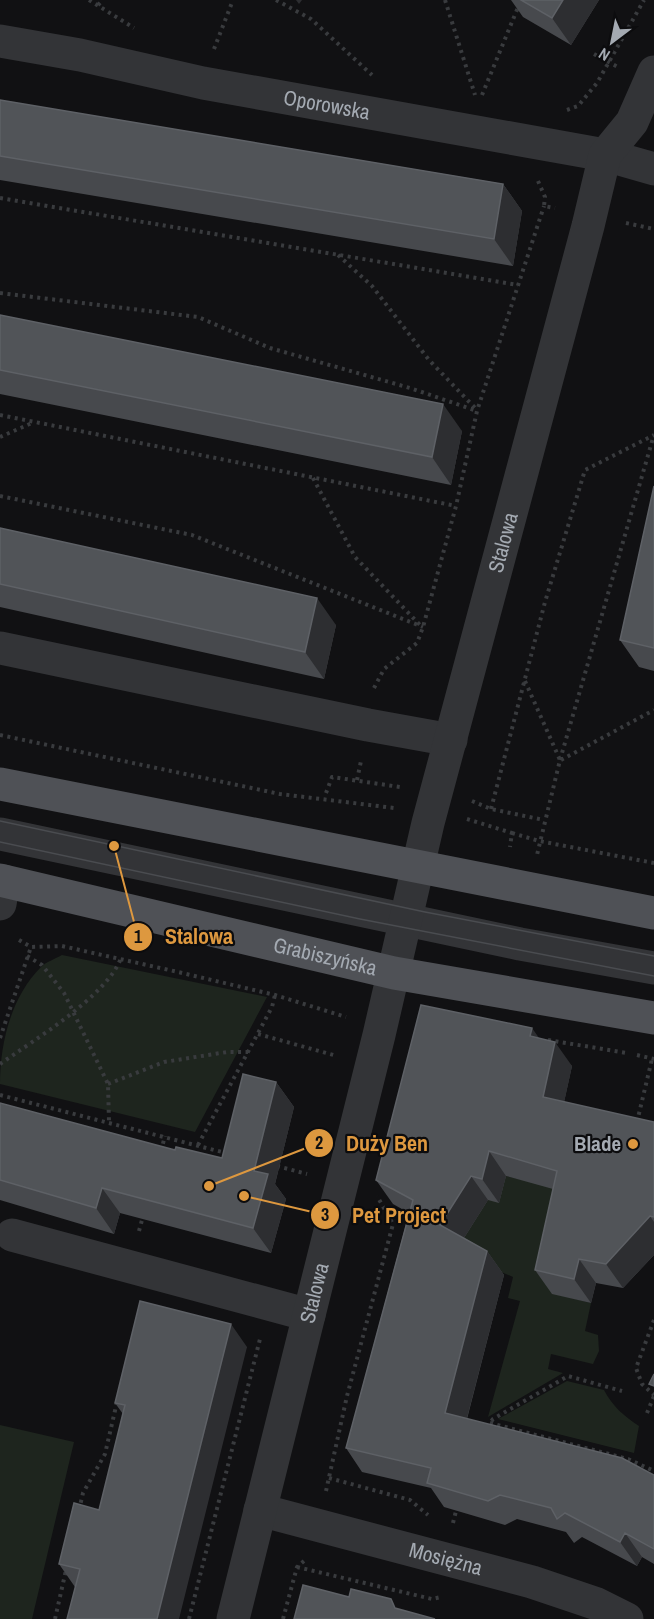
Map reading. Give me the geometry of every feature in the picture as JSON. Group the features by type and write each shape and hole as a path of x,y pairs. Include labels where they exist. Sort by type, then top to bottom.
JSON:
{"main road":[{"path":"0,784 654,913"},
{"name":"Grabiszyńska","path":"1,888 394,973 654,1018"}],"street":[{"name":"Oporowska","path":"0,41 80,55 202,83 605,155 654,169"},
{"name":"Stalowa","path":"232,1619 394,973 404,920 418,866 605,155 632,122 639,71"},
{"path":"0,648 368,725 452,740"},
{"path":"0,834 404,920 654,968"},
{"path":"12,1235 309,1315"},
{"name":"Mosiężna","path":"260,1510 529,1591 597,1604 627,1619"}],"path":[{"path":"89,0 137,30"},
{"path":"98,5 103,0"},
{"path":"212,55 233,0"},
{"path":"276,0 311,19 380,83"},
{"path":"445,0 475,97"},
{"path":"481,98 521,0"},
{"path":"565,111 578,106 588,95 644,0"},
{"path":"594,54 609,62 639,71"},
{"path":"0,198 518,285"},
{"path":"373,695 375,685 384,669 417,643 423,627 456,506 477,411 544,206"},
{"path":"626,223 654,229"},
{"path":"338,254 372,286 429,360 477,411"},
{"path":"0,293 198,317 270,348 410,388 477,411"},
{"path":"0,415 456,506"},
{"path":"0,437 33,422"},
{"path":"491,809 545,602 585,470 654,436"},
{"path":"539,841 654,436"},
{"path":"313,478 355,556 423,627"},
{"path":"0,495 192,535 423,627"},
{"path":"524,680 561,760"},
{"path":"561,760 654,710"},
{"path":"0,735 280,794 392,807"},
{"path":"326,793 332,777 404,788"},
{"path":"467,799 491,809 544,820"},
{"path":"469,820 539,841 654,863"},
{"path":"509,851 512,833"},
{"path":"19,940 31,947 62,946 121,958 275,995 348,1018"},
{"path":"0,1038 31,947"},
{"path":"27,956 42,965 64,993 74,1012 108,1084 109,1122"},
{"path":"0,1064 74,1012 116,970 121,958"},
{"path":"198,1145 273,1007 275,995"},
{"path":"258,1034 340,1057"},
{"path":"108,1084 164,1062 227,1052 248,1052"},
{"path":"635,1132 652,1059"},
{"path":"0,1095 231,1154"},
{"path":"160,1156 165,1136"},
{"path":"274,1166 307,1174"},
{"path":"325,1495 347,1396 393,1224 376,1193"},
{"path":"142,1220 139,1230 146,1271"},
{"path":"647,1413 654,1396 642,1384 636,1368 654,1320"},
{"path":"483,1432 493,1419 568,1376 622,1391"},
{"path":"78,1516 83,1493 105,1454 118,1399"},
{"path":"490,1423 628,1459 654,1471"},
{"path":"451,1527 456,1511"},
{"path":"283,1619 297,1567 310,1555"},
{"path":"55,1619 68,1562"}],"shaded area":[{"path":"62,955 267,997 195,1132 0,1084 5,1037 15,1006 22,992 41,967"},
{"path":"506,1176 574,1192 552,1293 591,1303 585,1331 598,1335 599,1351 593,1364 551,1354 548,1369 563,1373 488,1417 520,1301 508,1298 513,1277 492,1268 462,1242 473,1196"},
{"path":"567,1381 604,1390 619,1411 639,1426 634,1453 498,1419"},
{"path":"0,1425 74,1442 32,1619 0,1619"}],"building":[{"path":"521,0 563,0 552,18"},
{"path":"0,100 503,184 494,239 0,156"},
{"path":"0,315 443,404 432,457 0,370"},
{"path":"654,486 654,648 620,640"},
{"path":"0,528 317,598 305,652 0,584"},
{"path":"421,1005 532,1028 530,1036 555,1042 543,1097 654,1122 654,1217 650,1216 606,1264 579,1259 574,1279 535,1270 557,1171 489,1151 482,1179 471,1176 440,1225 487,1251 445,1413 622,1458 654,1475 654,1549 625,1533 620,1542 565,1513 557,1519 551,1508 500,1495 488,1501 427,1483 431,1468 346,1448 413,1200 376,1180"},
{"path":"243,1074 276,1082 254,1171 268,1174 253,1228 102,1188 96,1208 0,1180 0,1103 175,1150 176,1147 222,1158"},
{"path":"140,1301 231,1324 157,1619 67,1619 80,1569 59,1564 74,1503 99,1510 125,1405 115,1403"},
{"path":"654,1374 654,1386 649,1384"},
{"path":"303,1585 349,1597 351,1589 391,1599 395,1608 435,1619 294,1619"}],"tram line":[{"path":"0,821 425,912 654,956"},
{"path":"0,842 360,919 654,976"}],"place":[{"name":"Stalowa","path":"114,846"},
{"name":"Blade","path":"633,1144"},
{"name":"Duży Ben","path":"209,1186"},
{"name":"Pet Project","path":"244,1196"}]}
